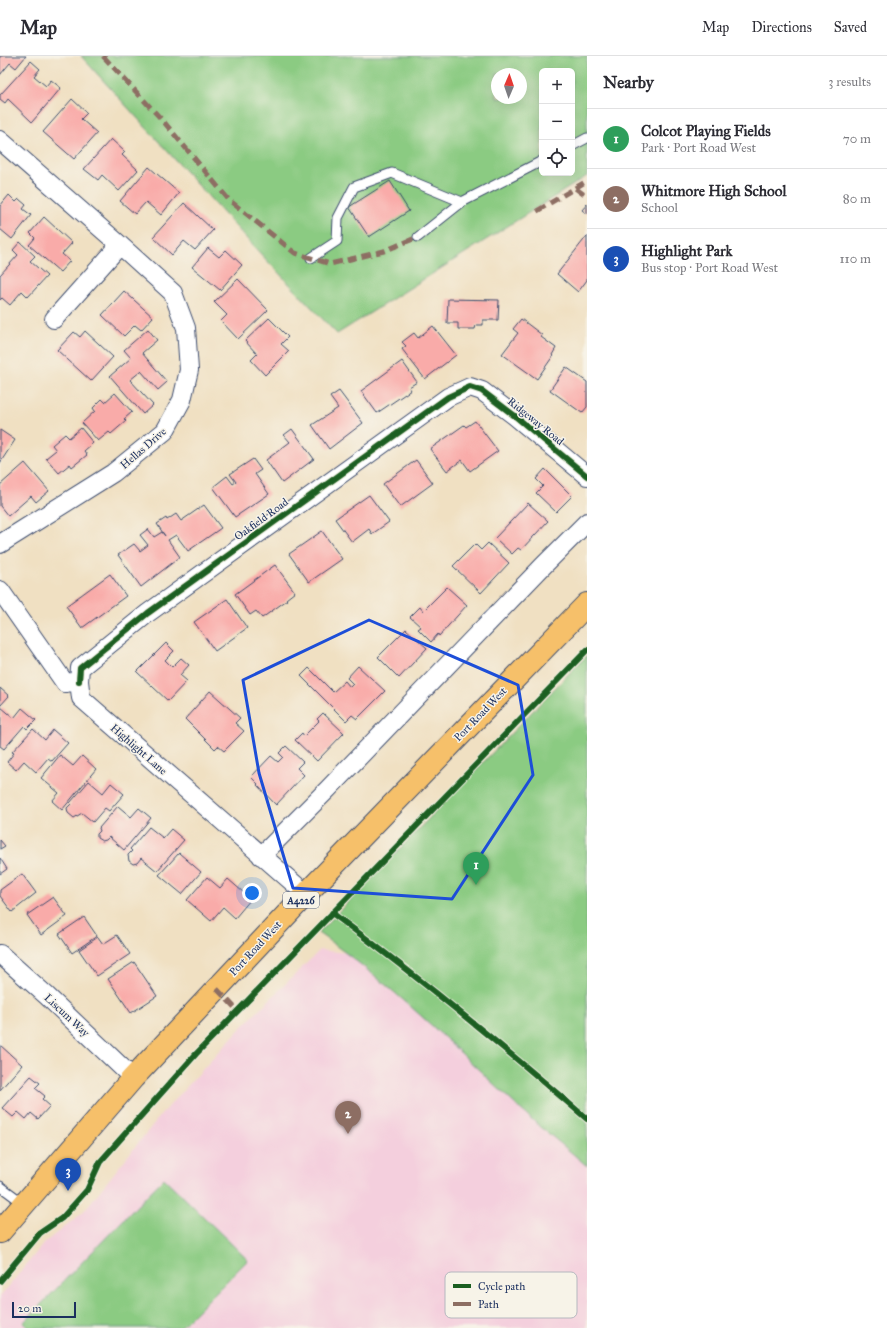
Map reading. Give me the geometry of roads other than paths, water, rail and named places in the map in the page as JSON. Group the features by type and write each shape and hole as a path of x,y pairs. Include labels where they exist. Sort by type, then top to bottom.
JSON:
{"main road":[{"name":"Port Road West","path":"0,1232 23,1203 133,1078 306,894 587,604"}],"street":[{"name":"Hellas Drive","path":"0,140 120,244 173,293 186,328 189,370 182,400 165,430 113,473 0,544"},
{"path":"54,319 120,244"},
{"name":"Ridgeway Road","path":"470,387 482,391 515,416 587,476"},
{"name":"Oakfield Road","path":"79,681 80,668 148,613 448,396 470,387"},
{"path":"262,856 587,522"},
{"path":"0,590 65,683 79,681"},
{"name":"Highlight Lane","path":"79,681 81,698 306,894"},
{"name":"Liscum Way","path":"0,954 133,1078"}],"lane":[{"path":"575,144 587,138"},
{"path":"418,237 462,202 539,163"},
{"path":"311,258 337,241 338,218 354,187 392,173 462,202"},
{"path":"0,1186 23,1203"}],"place":[{"name":"Colcot Playing Fields","path":"476,885"},
{"name":"Whitmore High School","path":"348,1134"},
{"name":"Highlight Park","path":"68,1191"}]}
